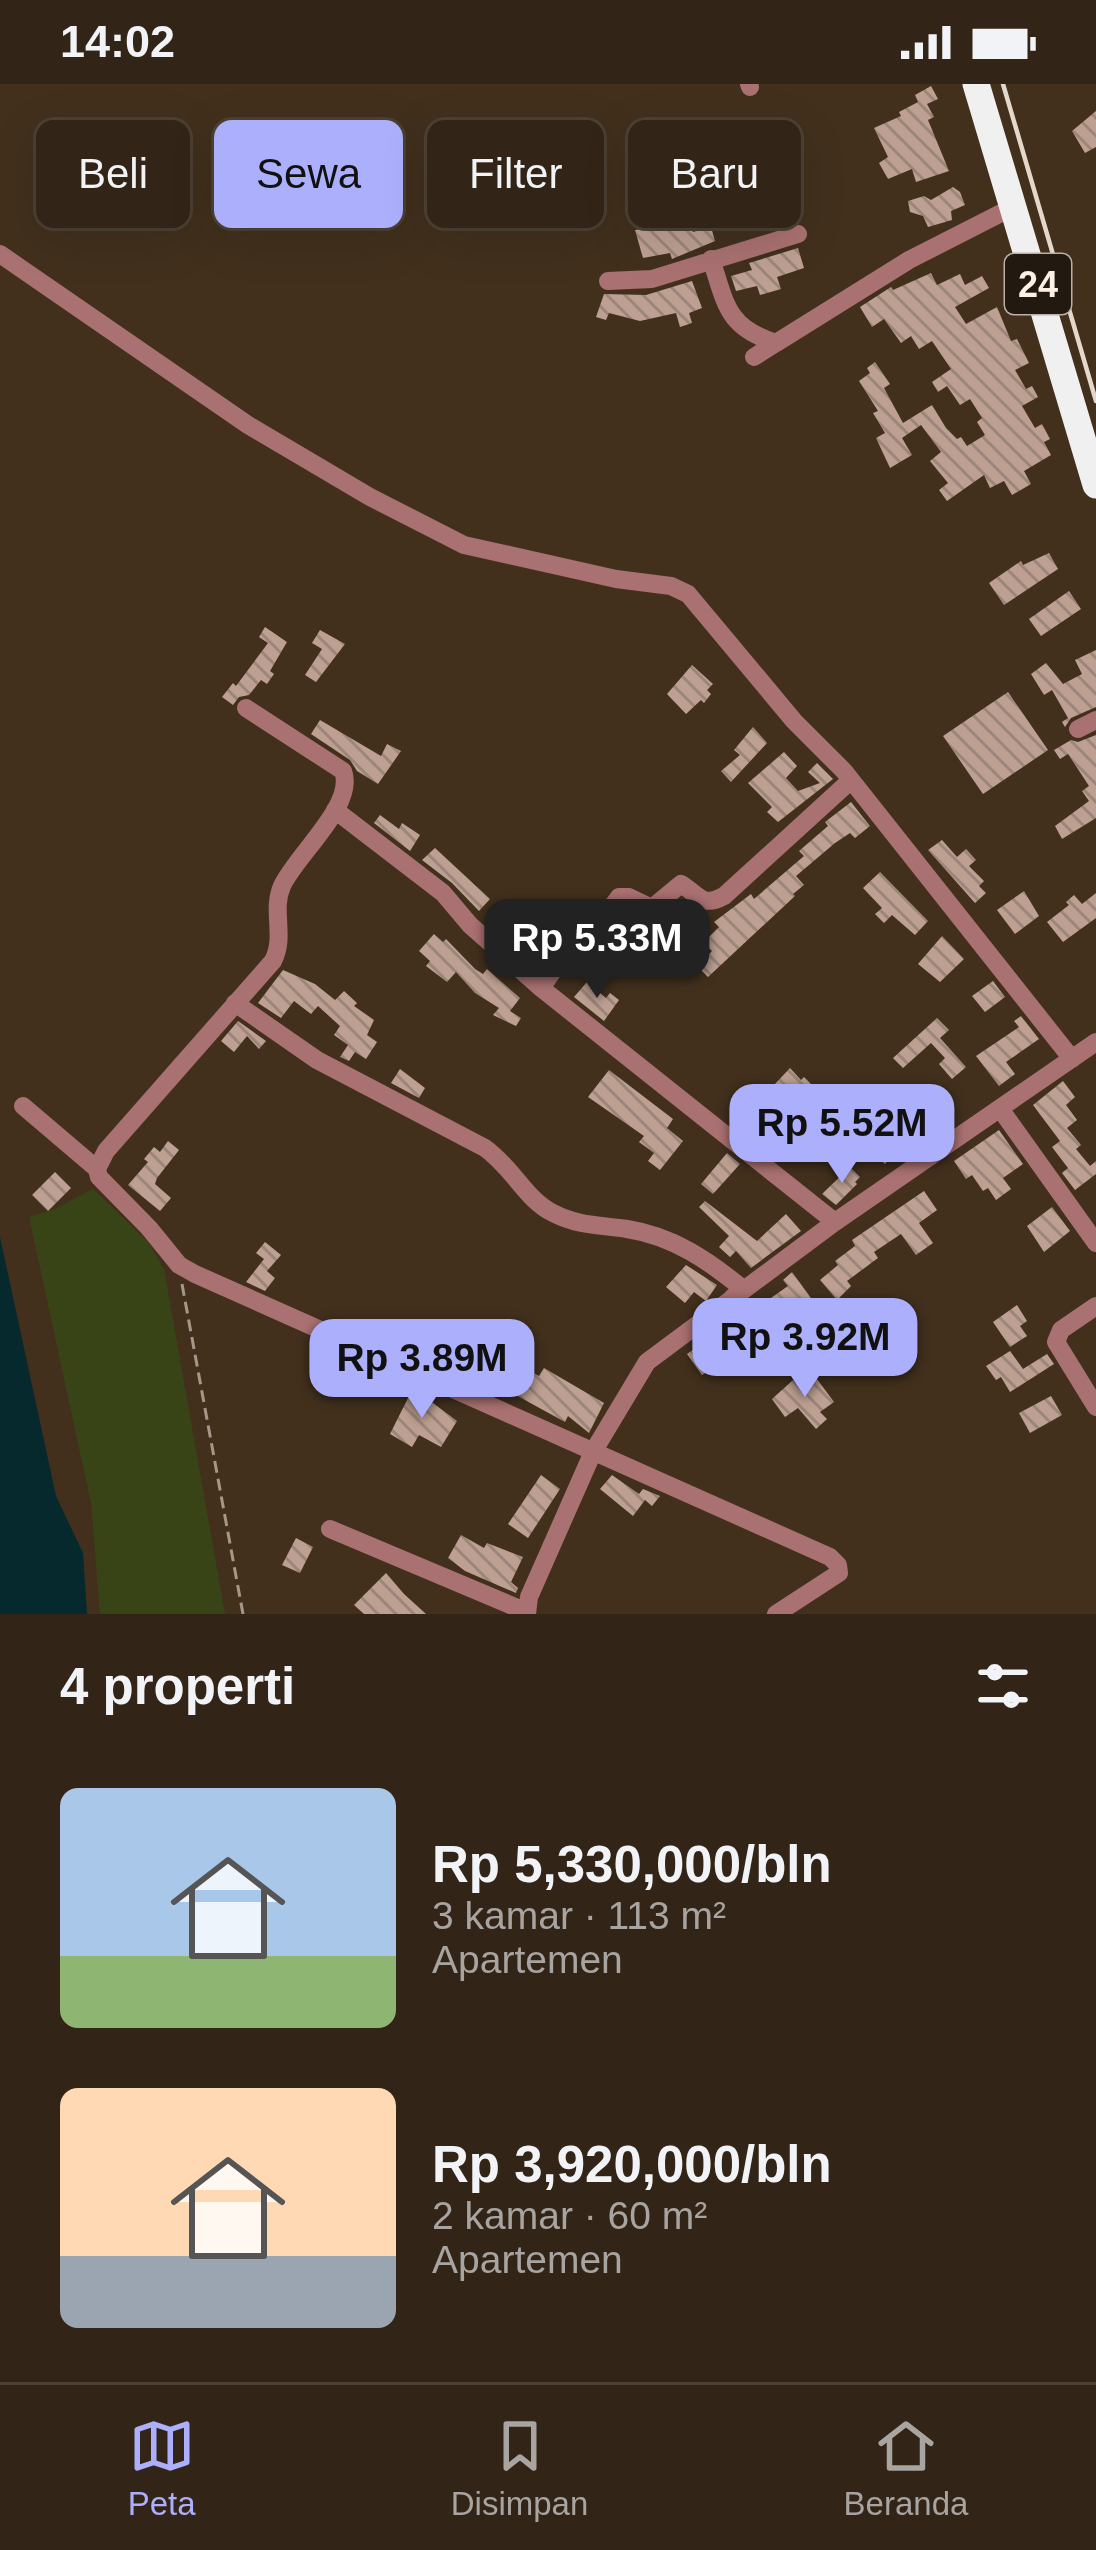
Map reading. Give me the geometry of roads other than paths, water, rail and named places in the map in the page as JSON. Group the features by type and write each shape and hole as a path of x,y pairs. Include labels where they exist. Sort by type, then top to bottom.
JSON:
{"highway":[{"name":"24","path":"976,84 1096,485"}],"street":[{"path":"754,357 909,260 1015,206"},
{"path":"608,281 652,279 798,234"},
{"path":"0,254 248,425 370,497 464,545 671,586 688,595 850,781 1072,1059"},
{"path":"711,259 734,322 776,343"},
{"path":"97,1169 106,1150 278,951 278,901 283,885 335,810 346,784 343,771 246,708"},
{"path":"541,988 572,944 592,932 619,897 652,908 681,884 702,902 712,903 850,781"},
{"path":"335,810 443,893 482,937 541,988 835,1222"},
{"path":"236,1004 317,1060 485,1148 506,1163 530,1196 550,1212 578,1225 631,1230 684,1247 711,1262 738,1293 773,1364"},
{"path":"330,1529 527,1613 529,1597 593,1452 647,1363 835,1222 1096,1042"},
{"path":"23,1106 97,1169 99,1178 178,1265 830,1557 838,1565 838,1573 823,1586 776,1614"},
{"path":"1001,1110 1096,1244"},
{"path":"1096,1306 1060,1330 1056,1342 1096,1407"}],"water":[{"path":"0,1237 56,1496 83,1553 87,1614 0,1614"}],"railway":[{"path":"1003,84 1096,401"}]}
